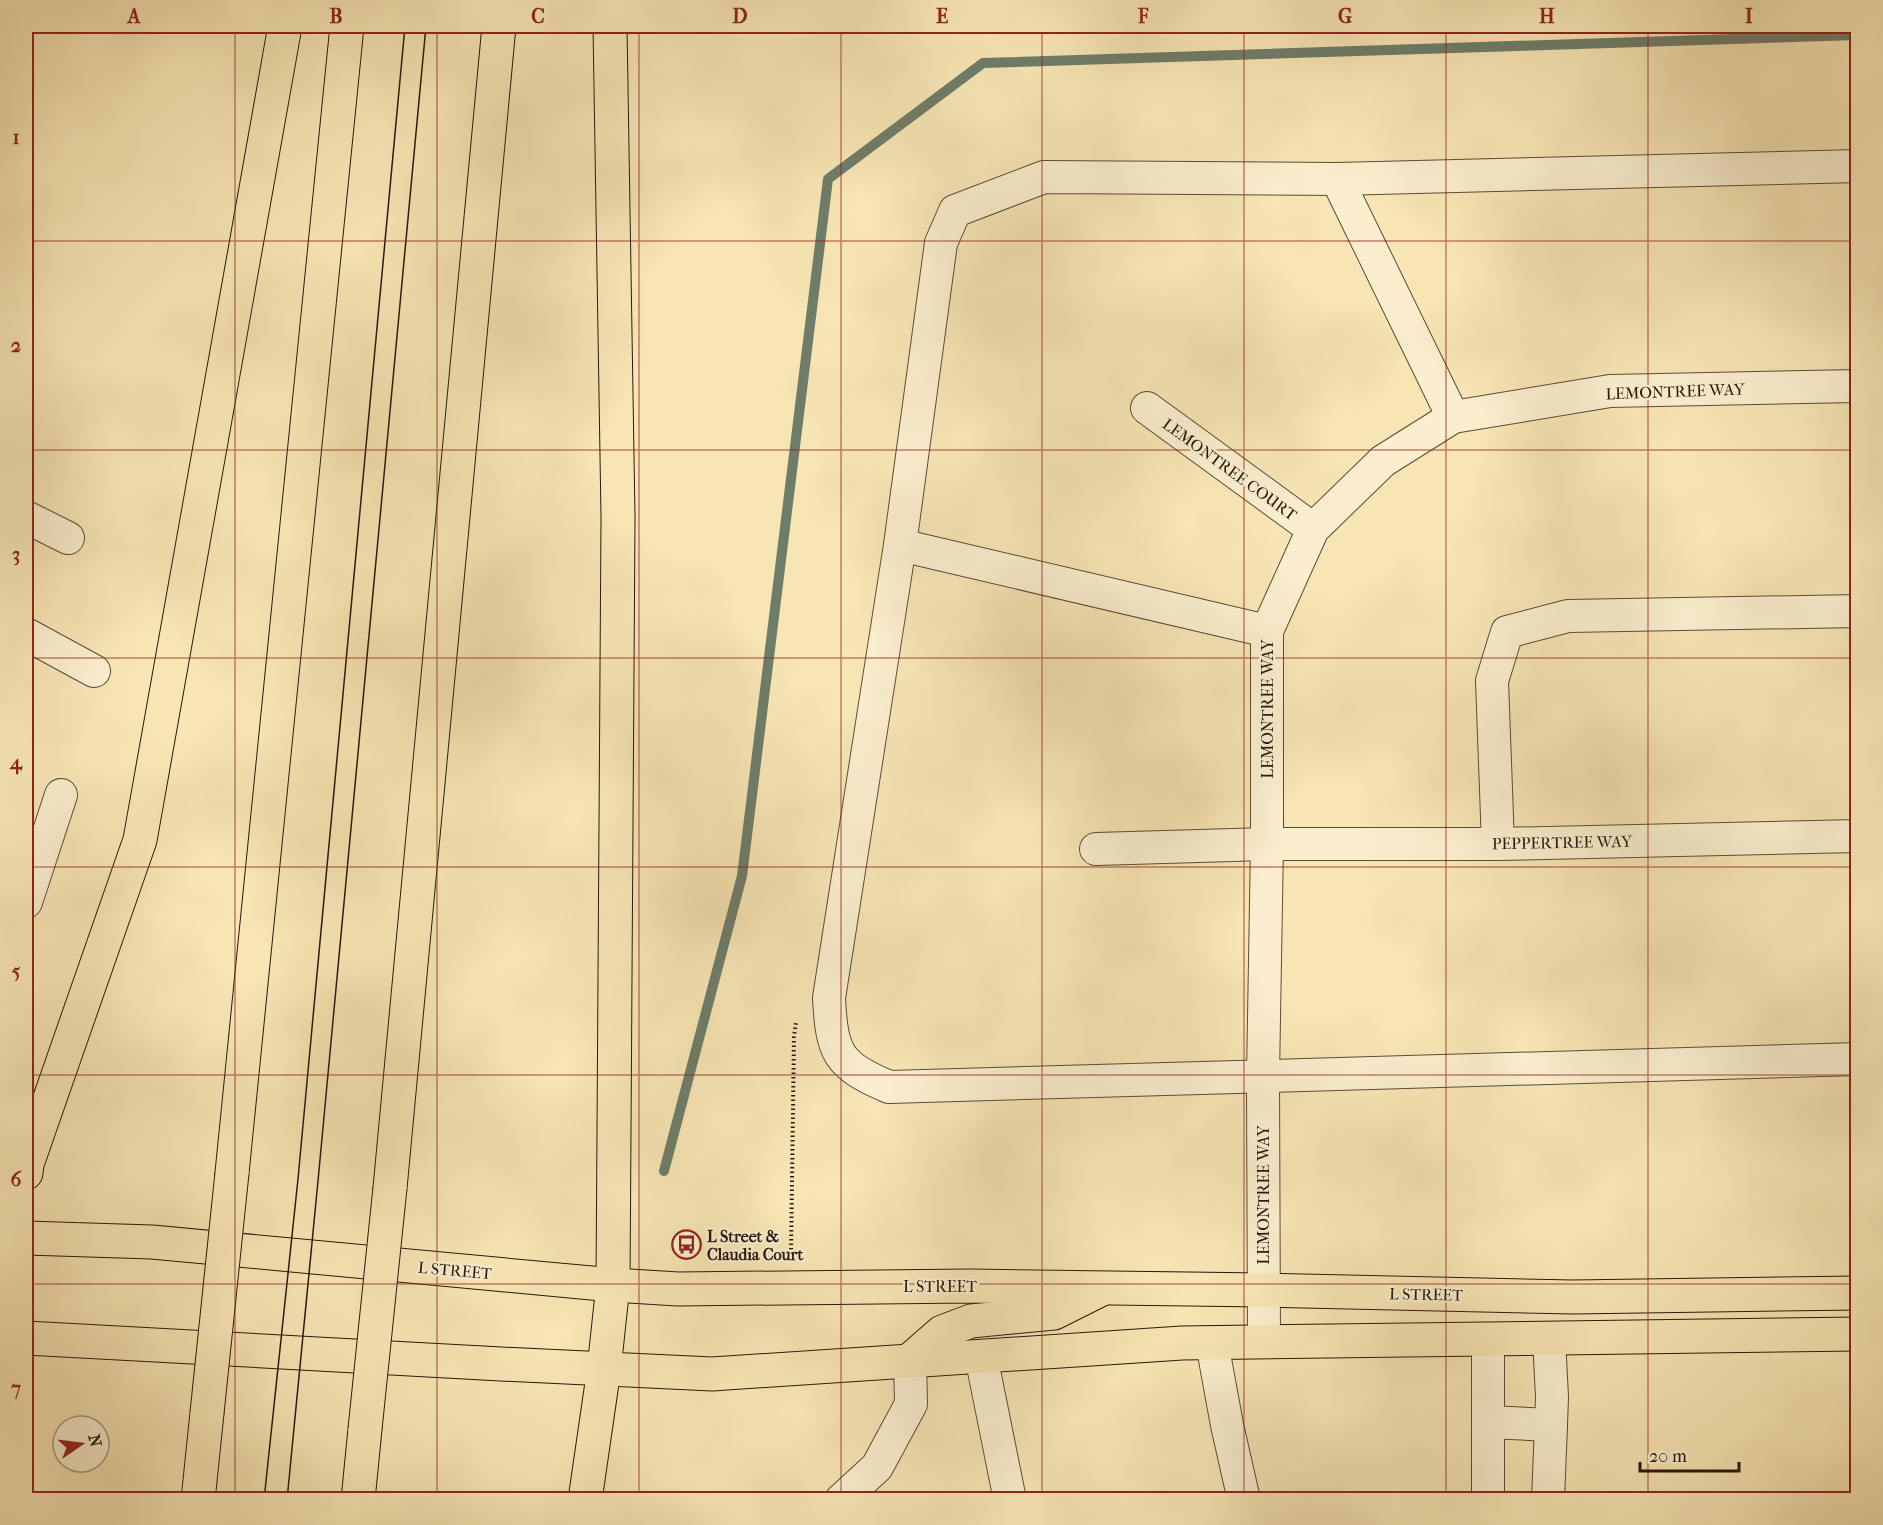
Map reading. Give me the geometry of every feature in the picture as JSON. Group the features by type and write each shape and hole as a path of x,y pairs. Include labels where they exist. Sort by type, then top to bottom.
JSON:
{"main road":[{"path":"26,1173 27,1164 140,840 285,26"},
{"path":"198,1500 347,26"},
{"path":"358,1500 390,1188 499,26"},
{"path":"585,1500 604,1369 613,1285 618,517 610,26"},
{"name":"L STREET","path":"26,1238 152,1242 678,1290 899,1286 1263,1290 1573,1297 1857,1293"},
{"path":"910,1360 942,1332 971,1321 1054,1313 1105,1288"},
{"path":"26,1338 712,1374 1182,1343 1857,1334"}],"street":[{"path":"1857,166 1336,179 1044,177 955,211 941,243 900,545 829,998 831,1031 842,1059 863,1076 889,1087 1857,1059"},
{"path":"1336,179 1452,417"},
{"name":"LEMONTREE WAY","path":"1264,1342 1263,1076 1267,844 1267,631 1313,529 1383,461 1452,417 1610,391 1857,386"},
{"name":"LEMONTREE COURT","path":"1147,408 1313,529"},
{"path":"26,517 68,538"},
{"path":"900,545 1267,631"},
{"path":"1498,844 1492,681 1507,632 1568,616 1857,611"},
{"path":"26,634 94,671"},
{"path":"26,902 61,795"},
{"name":"PEPPERTREE WAY","path":"1096,849 1267,844 1498,844 1857,836"},
{"path":"1548,1500 1552,1396 1549,1338"},
{"path":"1488,1339 1488,1500"},
{"path":"1212,1343 1244,1500"},
{"path":"981,1356 1010,1500"},
{"path":"841,1500 877,1467 911,1404 910,1360"},
{"path":"1489,1422 1551,1425"}],"path":[{"path":"789,1288 792,1244 794,1037 797,1014"}],"waterway":[{"path":"664,1171 742,876 828,179 983,63 1858,35"}],"tram line":[{"path":"264,1500 298,1179 405,26"},
{"path":"287,1500 426,26"}],"place":[{"name":"L Street & Claudia Court","path":"686,1245"}]}
